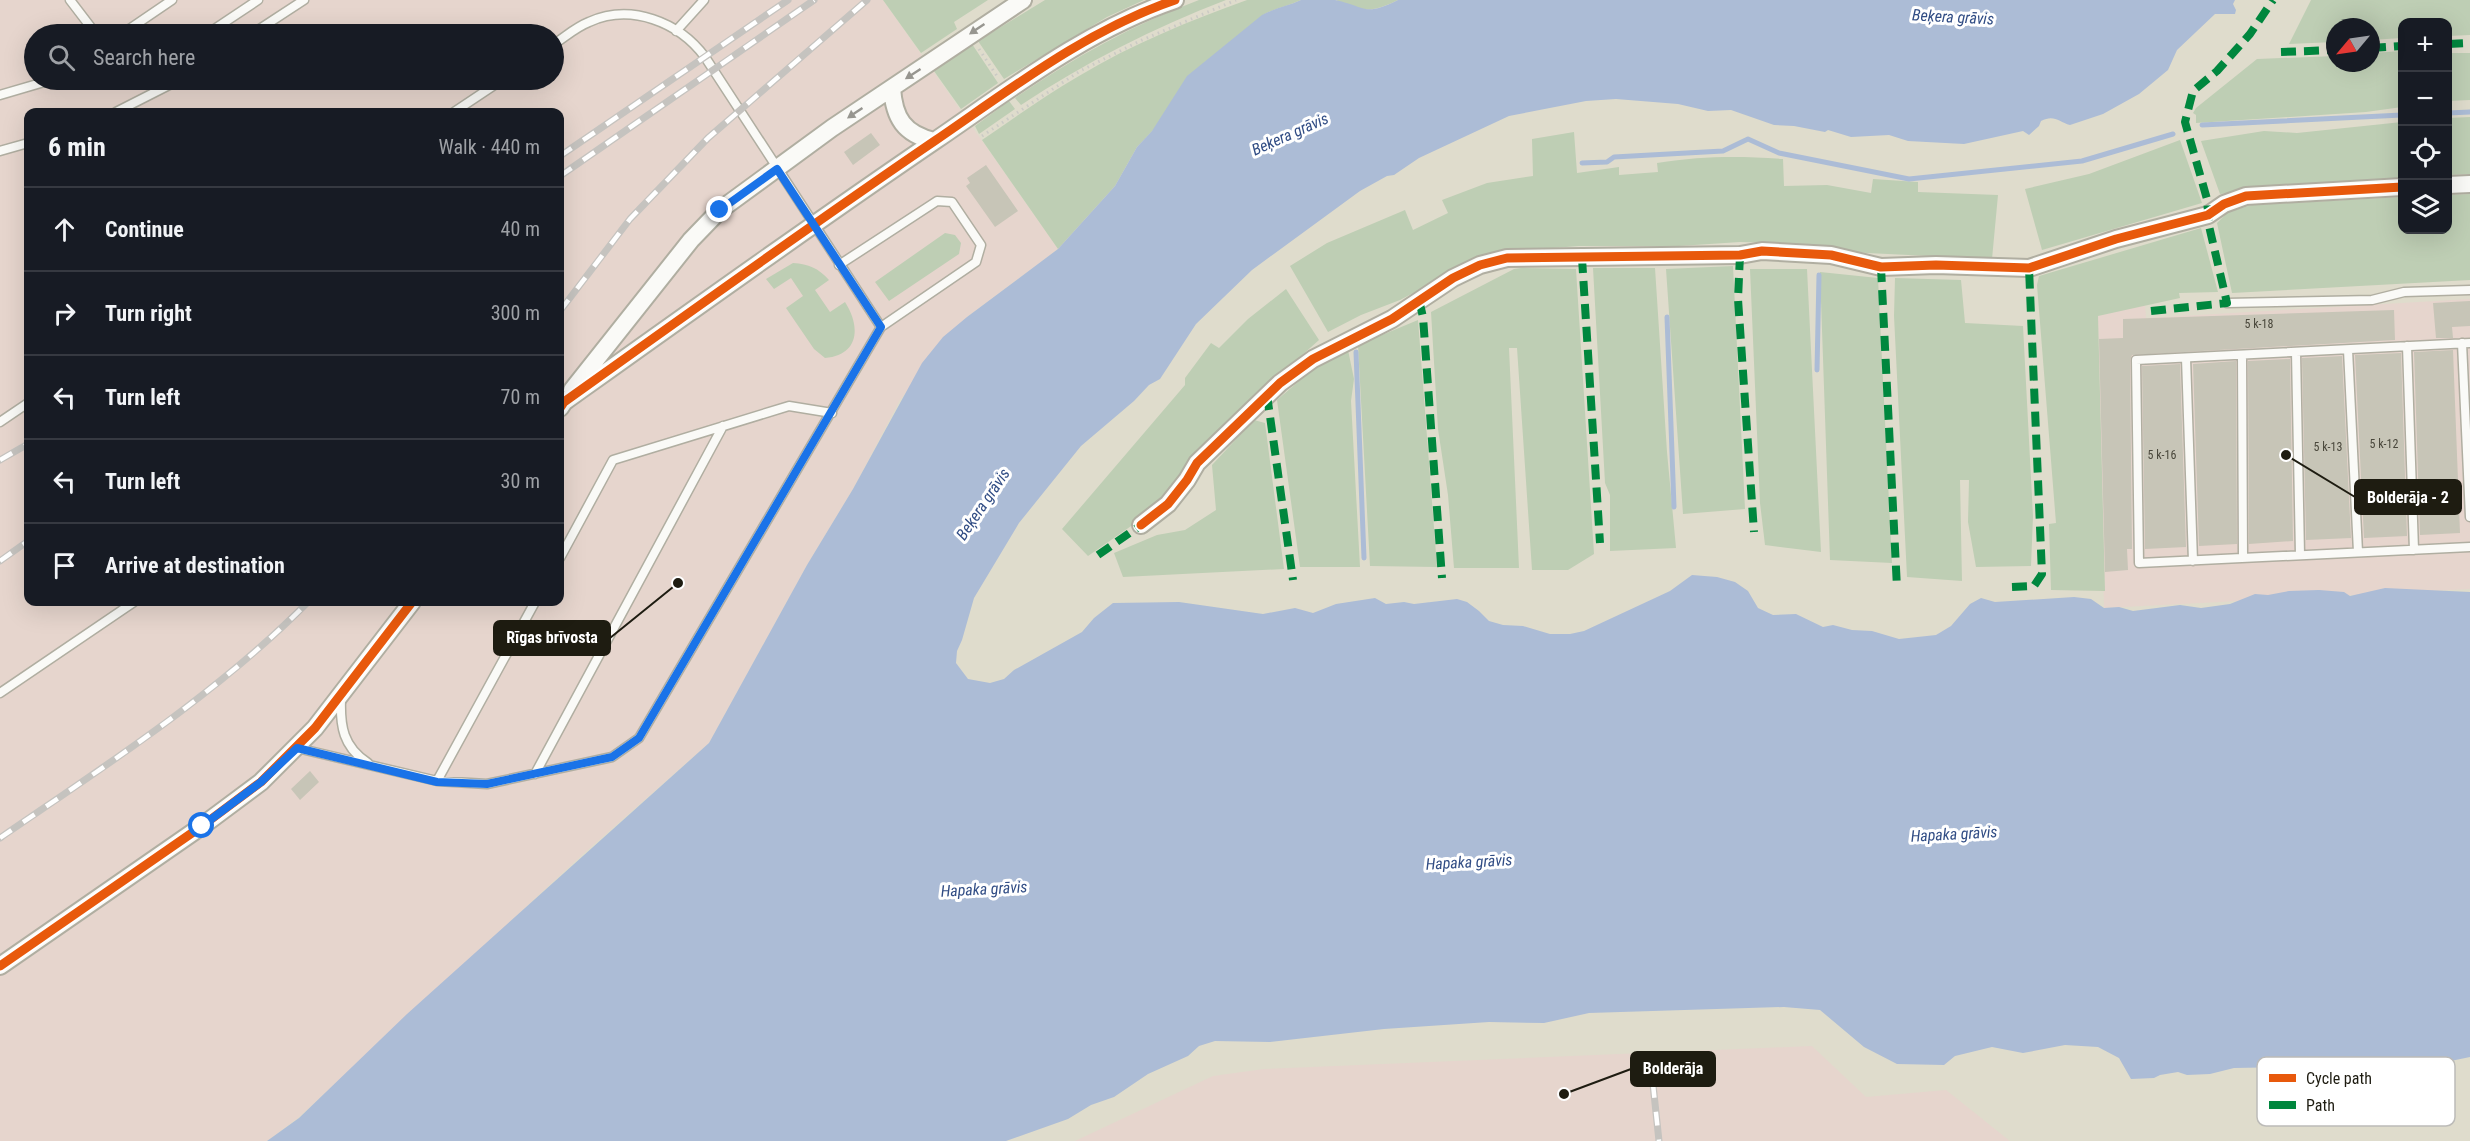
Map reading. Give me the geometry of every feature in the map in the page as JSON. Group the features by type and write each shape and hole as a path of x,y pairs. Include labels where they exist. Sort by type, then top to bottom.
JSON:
{"street":[{"path":"564,402 691,240 720,210 818,139 1023,0"},
{"path":"564,404 855,195 1064,53 1118,24 1175,0"},
{"path":"892,88 893,105 906,127 912,133 934,141"},
{"path":"2452,185 2470,184"},
{"path":"1142,525 1168,504 1197,463 1280,383 1312,359 1392,318 1453,278 1480,265 1507,258 1740,255 1762,251 1831,255 1881,267 1936,265 2030,268 2116,239 2208,215 2224,204 2246,196 2398,188"},
{"path":"0,966 236,803 297,748 341,696 409,606"}],"lane":[{"path":"70,0 88,24"},
{"path":"137,24 172,0"},
{"path":"222,24 258,0"},
{"path":"267,24 304,0"},
{"path":"676,31 704,0"},
{"path":"564,38 589,22 616,14 647,17 676,31 702,54 881,327"},
{"path":"0,95 24,88"},
{"path":"124,108 159,90"},
{"path":"460,108 487,90"},
{"path":"0,151 24,144"},
{"path":"297,748 437,782 487,784 612,757 639,738 881,327 976,262 981,245 952,202 937,201 839,265"},
{"path":"2227,303 2372,300 2404,292 2470,290"},
{"path":"2470,517 2466,343 2136,360 2139,563 2470,547"},
{"path":"2407,346 2414,550"},
{"path":"2348,350 2358,552"},
{"path":"2296,352 2300,555"},
{"path":"2242,355 2243,558"},
{"path":"2186,358 2193,561"},
{"path":"0,422 24,406"},
{"path":"564,551 613,460 789,406 832,413"},
{"path":"535,774 723,426"},
{"path":"0,693 128,606"},
{"path":"437,782 534,606"},
{"path":"341,696 340,718 347,743 362,759 373,766"}],"path":[{"path":"982,136 1080,71 1106,57 1196,15 1236,0"},
{"path":"970,34 1019,110"}],"shaded area":[{"path":"0,0 883,0 1058,249 967,317 900,400 853,489 807,565 709,743 582,855 298,1118 267,1141 0,1141"},
{"path":"2470,299 2470,589 2104,608 2098,316 2145,304 2146,318"},
{"path":"1812,1046 1866,1097 1946,1090 2010,1141 1075,1141 1213,1076 1264,1069"}],"green space":[{"path":"883,0 988,0 954,22 957,29 921,53"},
{"path":"1045,0 1144,0 1107,17 1004,79 978,41"},
{"path":"1199,0 1226,0 1172,22 1121,47 1070,74 1021,105 1015,98 1104,43"},
{"path":"1247,0 1301,0 1263,15 1137,147 1115,186 1058,249 982,140 1054,91 1099,64 1140,43"},
{"path":"1336,0 1398,0 1367,10 1353,8"},
{"path":"2311,0 2470,0 2470,35 2452,36 2452,18 2398,18 2398,38 2380,39 2380,18 2326,18 2326,42 2289,44"},
{"path":"972,44 998,83 961,109 934,71"},
{"path":"2398,51 2398,108 2366,112 2196,123 2196,115 2193,113 2196,108 2257,59 2326,56 2326,72 2380,72 2380,52"},
{"path":"2452,53 2470,53 2470,100 2452,101"},
{"path":"1009,101 1015,109 979,134 975,126"},
{"path":"2470,117 2470,174 2452,175 2452,118"},
{"path":"2398,122 2398,178 2311,184 2220,194 2201,141 2264,131 2297,133"},
{"path":"1574,132 1577,173 1619,167 1619,175 1658,172 1657,163 1720,157 1767,158 1783,159 1784,186 1827,185 1871,193 1873,179 1918,182 1918,192 1998,195 1992,259 1867,253 1825,250 1781,243 1740,242 1679,246 1579,246 1503,252 1328,332 1290,266 1327,243 1405,210 1413,230 1448,213 1442,200 1487,183 1533,176 1532,139"},
{"path":"2180,140 2202,203 2042,250 2025,189 2089,174"},
{"path":"2470,194 2470,280 2232,293 2217,223 2228,212 2252,205 2398,197 2398,234 2452,234 2452,195"},
{"path":"2201,228 2218,292 2179,293 2180,298 2098,316 2105,591 2051,590 2049,524 2056,523 2037,285 2039,276"},
{"path":"945,233 955,235 961,243 959,254 889,301 875,282"},
{"path":"793,263 813,267 829,280 815,290 830,312 845,302 855,330 854,338 845,352 825,358 814,349 786,308 803,296 791,278 774,289 766,279"},
{"path":"1733,266 1745,509 1683,514 1666,269"},
{"path":"1593,268 1655,268 1676,548 1610,551 1610,495 1605,483"},
{"path":"1514,269 1576,269 1594,554 1568,570 1532,570 1517,348 1509,348 1519,568 1454,568 1448,495 1438,429 1431,312"},
{"path":"1750,269 1807,269 1821,552 1765,545 1760,503"},
{"path":"1820,272 1878,278 1892,563 1830,560"},
{"path":"1895,278 1961,280 1965,323 2023,326 2033,516 2031,566 1976,567 1968,522 1969,480 1960,480 1962,581 1907,577 1894,316"},
{"path":"1286,289 1319,340 1224,425 1147,515 1088,556 1062,529 1185,385 1185,378 1211,343 1219,348 1248,319"},
{"path":"1418,320 1437,567 1370,566 1358,345"},
{"path":"1348,350 1354,379 1351,401 1360,567 1300,567 1277,400 1313,369"},
{"path":"1254,420 1265,423 1284,569 1123,577 1114,553 1157,535 1185,530 1216,510 1212,465"}],"water":[{"path":"1301,0 1335,0 1371,9 1398,0 2235,0 2233,4 2236,10 2235,14 2215,14 2177,50 2168,70 2139,94 2103,114 2070,125 2053,118 2046,119 2041,121 2029,135 2023,131 1964,144 1908,141 1889,135 1851,137 1828,130 1825,132 1774,125 1731,110 1708,111 1678,104 1616,99 1586,101 1509,116 1419,158 1394,175 1387,176 1360,191 1252,270 1196,324 1160,379 1149,385 1134,401 1081,446 1019,523 974,598 957,651 956,663 968,679 990,683 1004,679 1014,670 1082,632 1094,618 1113,603 1179,602 1263,614 1295,608 1313,613 1336,604 1375,598 1386,604 1404,602 1414,604 1457,599 1467,602 1489,621 1503,625 1523,626 1550,634 1570,634 1584,631 1670,591 1692,575 1717,577 1735,582 1748,591 1758,608 1773,615 1796,614 1823,627 1833,625 1852,630 1872,631 1899,639 1936,635 1951,626 1970,604 1981,598 1995,602 2074,597 2091,599 2104,608 2119,607 2133,611 2180,605 2201,608 2230,604 2255,594 2268,595 2289,591 2344,592 2350,596 2385,588 2470,592 2470,1057 2455,1060 2455,1057 2257,1057 2257,1068 2234,1068 2210,1074 2187,1075 2178,1072 2154,1078 2131,1079 2119,1058 2098,1047 2065,1045 2023,1053 1992,1047 1955,1056 1944,1065 1897,1064 1864,1047 1820,1010 1784,1007 1589,1013 1544,1023 1489,1022 1384,1029 1270,1042 1215,1041 1199,1046 1188,1056 1148,1074 1114,1097 1091,1105 1068,1119 1006,1141 267,1141 299,1118 407,1014 709,743 922,363 943,337 1058,249 1115,186 1137,147 1152,131 1187,76 1262,15"}],"building":[{"path":"871,133 880,145 853,165 844,152"},
{"path":"986,165 1018,211 995,227 966,186 970,183 967,178"},
{"path":"2470,301 2470,326 2452,327 2453,338 2436,338 2433,303"},
{"path":"2394,310 2395,340 2132,355 2130,360 2132,549 2127,549 2128,570 2105,572 2099,339 2123,338 2123,319"},
{"path":"2453,350 2460,533 2420,535 2414,352"},
{"path":"2401,353 2407,536 2364,538 2355,355"},
{"path":"2342,356 2351,538 2306,540 2302,358"},
{"path":"2290,359 2293,541 2249,544 2248,361"},
{"path":"2236,361 2237,544 2199,546 2193,364"},
{"path":"2180,364 2186,547 2145,549 2142,366"},
{"path":"310,771 319,782 300,800 291,789"}],"waterway":[{"path":"2452,113 2470,112"},
{"path":"2202,125 2398,115"},
{"path":"1582,163 1607,162 1614,157 1723,151 1748,139 1779,153 1909,179 2082,161 2173,134"},
{"path":"1817,370 1819,275"},
{"path":"1667,317 1674,507"},
{"path":"1356,352 1364,558"}],"railway":[{"path":"564,153 788,0"},
{"path":"564,173 814,0"},
{"path":"564,306 630,219 708,138 867,0"},
{"path":"0,460 24,446"},
{"path":"0,561 24,544"},
{"path":"0,838 120,756 199,698 273,636 304,606"},
{"path":"1650,1056 1659,1141"}],"marked path":[{"path":"2151,311 2227,303 2209,226 2207,199 2185,122 2193,91 2217,71 2250,34 2273,0"},
{"path":"2452,44 2470,43"},
{"path":"2380,47 2398,46"},
{"path":"2281,52 2326,50"},
{"path":"1740,255 1738,299 1754,532"},
{"path":"1582,258 1600,543"},
{"path":"1881,267 1897,588"},
{"path":"2012,587 2034,586 2042,574 2029,268"},
{"path":"1419,300 1423,317 1442,578"},
{"path":"1267,395 1293,580"},
{"path":"1098,555 1141,525"}],"cycle path":[{"path":"564,402 842,204 1022,81 1111,27 1175,0"},
{"path":"1141,525 1168,504 1197,463 1280,383 1313,359 1392,319 1453,278 1480,265 1507,258 1740,255 1762,251 1831,255 1881,267 1936,265 2029,268 2116,239 2208,215 2224,204 2246,196 2398,187"},
{"path":"0,966 202,826 261,782 315,728 409,606"}],"place":[{"name":"Bolderāja - 2","path":"2286,455"},
{"name":"Rīgas brīvosta","path":"678,583"},
{"name":"Bolderāja","path":"1564,1094"}],"route":[{"path":"202,826 236,803 297,748 437,782 487,784 612,757 639,738 881,327 777,169 720,210"}],"water label":[{"name":"Beķera grāvis","path":"1953,17"},
{"name":"Beķera grāvis","path":"1290,134"},
{"name":"Beķera grāvis","path":"983,504"},
{"name":"Hapaka grāvis","path":"1954,834"},
{"name":"Hapaka grāvis","path":"1469,862"},
{"name":"Hapaka grāvis","path":"984,889"}]}
